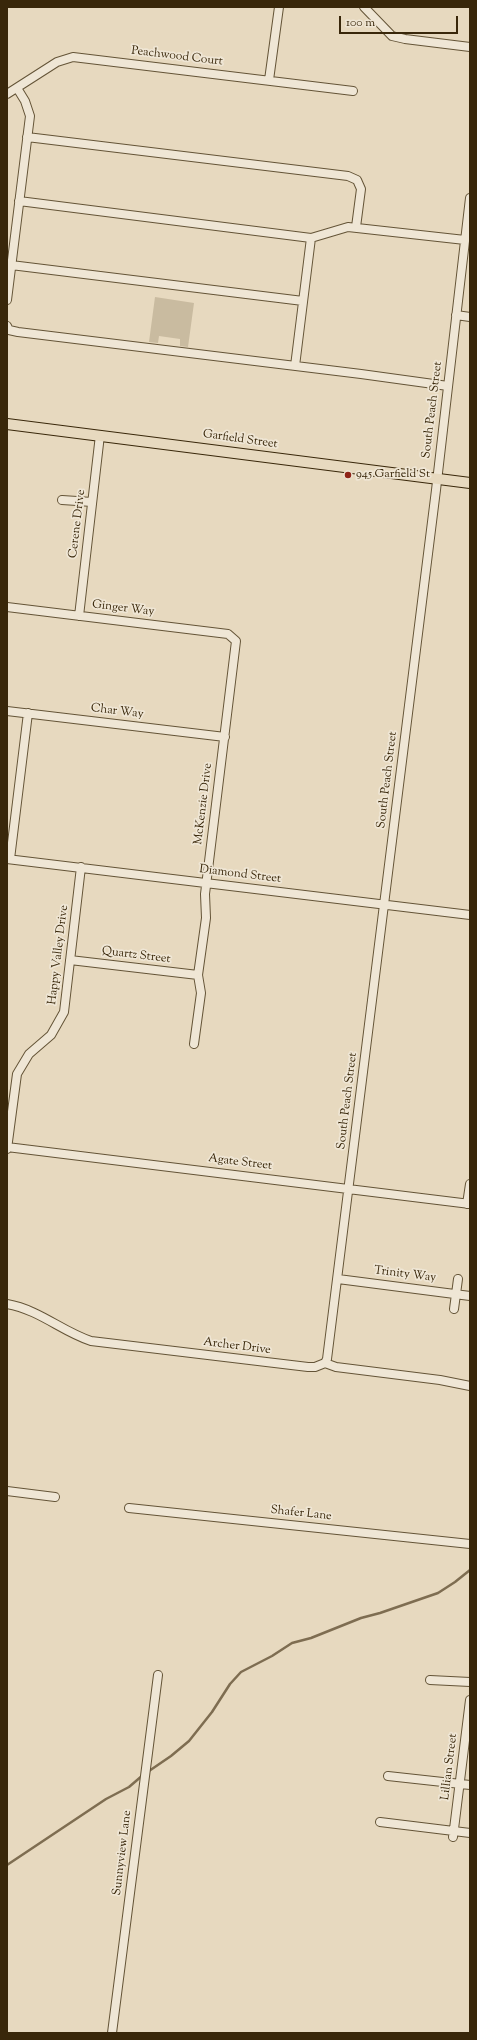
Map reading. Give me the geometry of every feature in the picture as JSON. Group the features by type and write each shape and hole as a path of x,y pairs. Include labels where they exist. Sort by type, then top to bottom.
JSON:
{"main road":[{"name":"Garfield Street","path":"7,424 470,483"}],"street":[{"path":"269,80 279,7"},
{"path":"364,7 392,36 470,47"},
{"name":"Peachwood Court","path":"7,94 57,62 73,57 353,91"},
{"path":"7,300 30,116 28,108 17,88"},
{"path":"27,137 348,176 357,180 361,190 356,227"},
{"name":"South Peach Street","path":"324,1363 327,1359 338,1279 437,479 470,198"},
{"path":"19,201 311,238 348,226 465,240"},
{"path":"295,366 311,238"},
{"path":"11,265 303,301"},
{"path":"456,315 470,317"},
{"path":"7,326 9,330 18,332 448,386"},
{"name":"Cerene Drive","path":"79,616 100,435"},
{"path":"62,500 92,502"},
{"name":"Ginger Way","path":"7,607 228,634 235,638"},
{"name":"McKenzie Drive","path":"194,1044 201,993 198,975 206,918 207,883 236,645 235,638"},
{"name":"Char Way","path":"7,711 225,737"},
{"path":"9,859 28,714"},
{"name":"Diamond Street","path":"9,859 470,915"},
{"name":"Happy Valley Drive","path":"7,1148 17,1074 29,1054 51,1035 61,1020 64,1012 81,868"},
{"name":"Quartz Street","path":"70,960 198,975"},
{"name":"Agate Street","path":"7,1148 469,1204"},
{"path":"469,1204 470,1184"},
{"name":"Trinity Way","path":"338,1279 470,1296"},
{"path":"454,1309 458,1279"},
{"name":"Archer Drive","path":"7,1304 35,1312 81,1337 91,1340 308,1367 315,1367 324,1363 336,1367 440,1380 470,1386"},
{"path":"7,1491 55,1497"},
{"name":"Shafer Lane","path":"129,1508 470,1544"},
{"name":"Sunnyview Lane","path":"112,2033 158,1675"},
{"path":"430,1680 470,1682"},
{"name":"Lillian Street","path":"454,1834 470,1700"},
{"path":"388,1776 470,1785"},
{"path":"380,1822 454,1834 470,1833"}],"shaded area":[{"path":"155,297 194,303 188,347 180,346 180,339 159,336 158,343 149,342"}],"waterway":[{"path":"149,1771 189,1741 212,1712 230,1684 241,1672 272,1656 292,1643 311,1638 361,1618 438,1593 470,1570"},
{"path":"7,1865 106,1799 129,1787 143,1775"}],"place":[{"name":"945 Garfield St","path":"348,475"}]}
